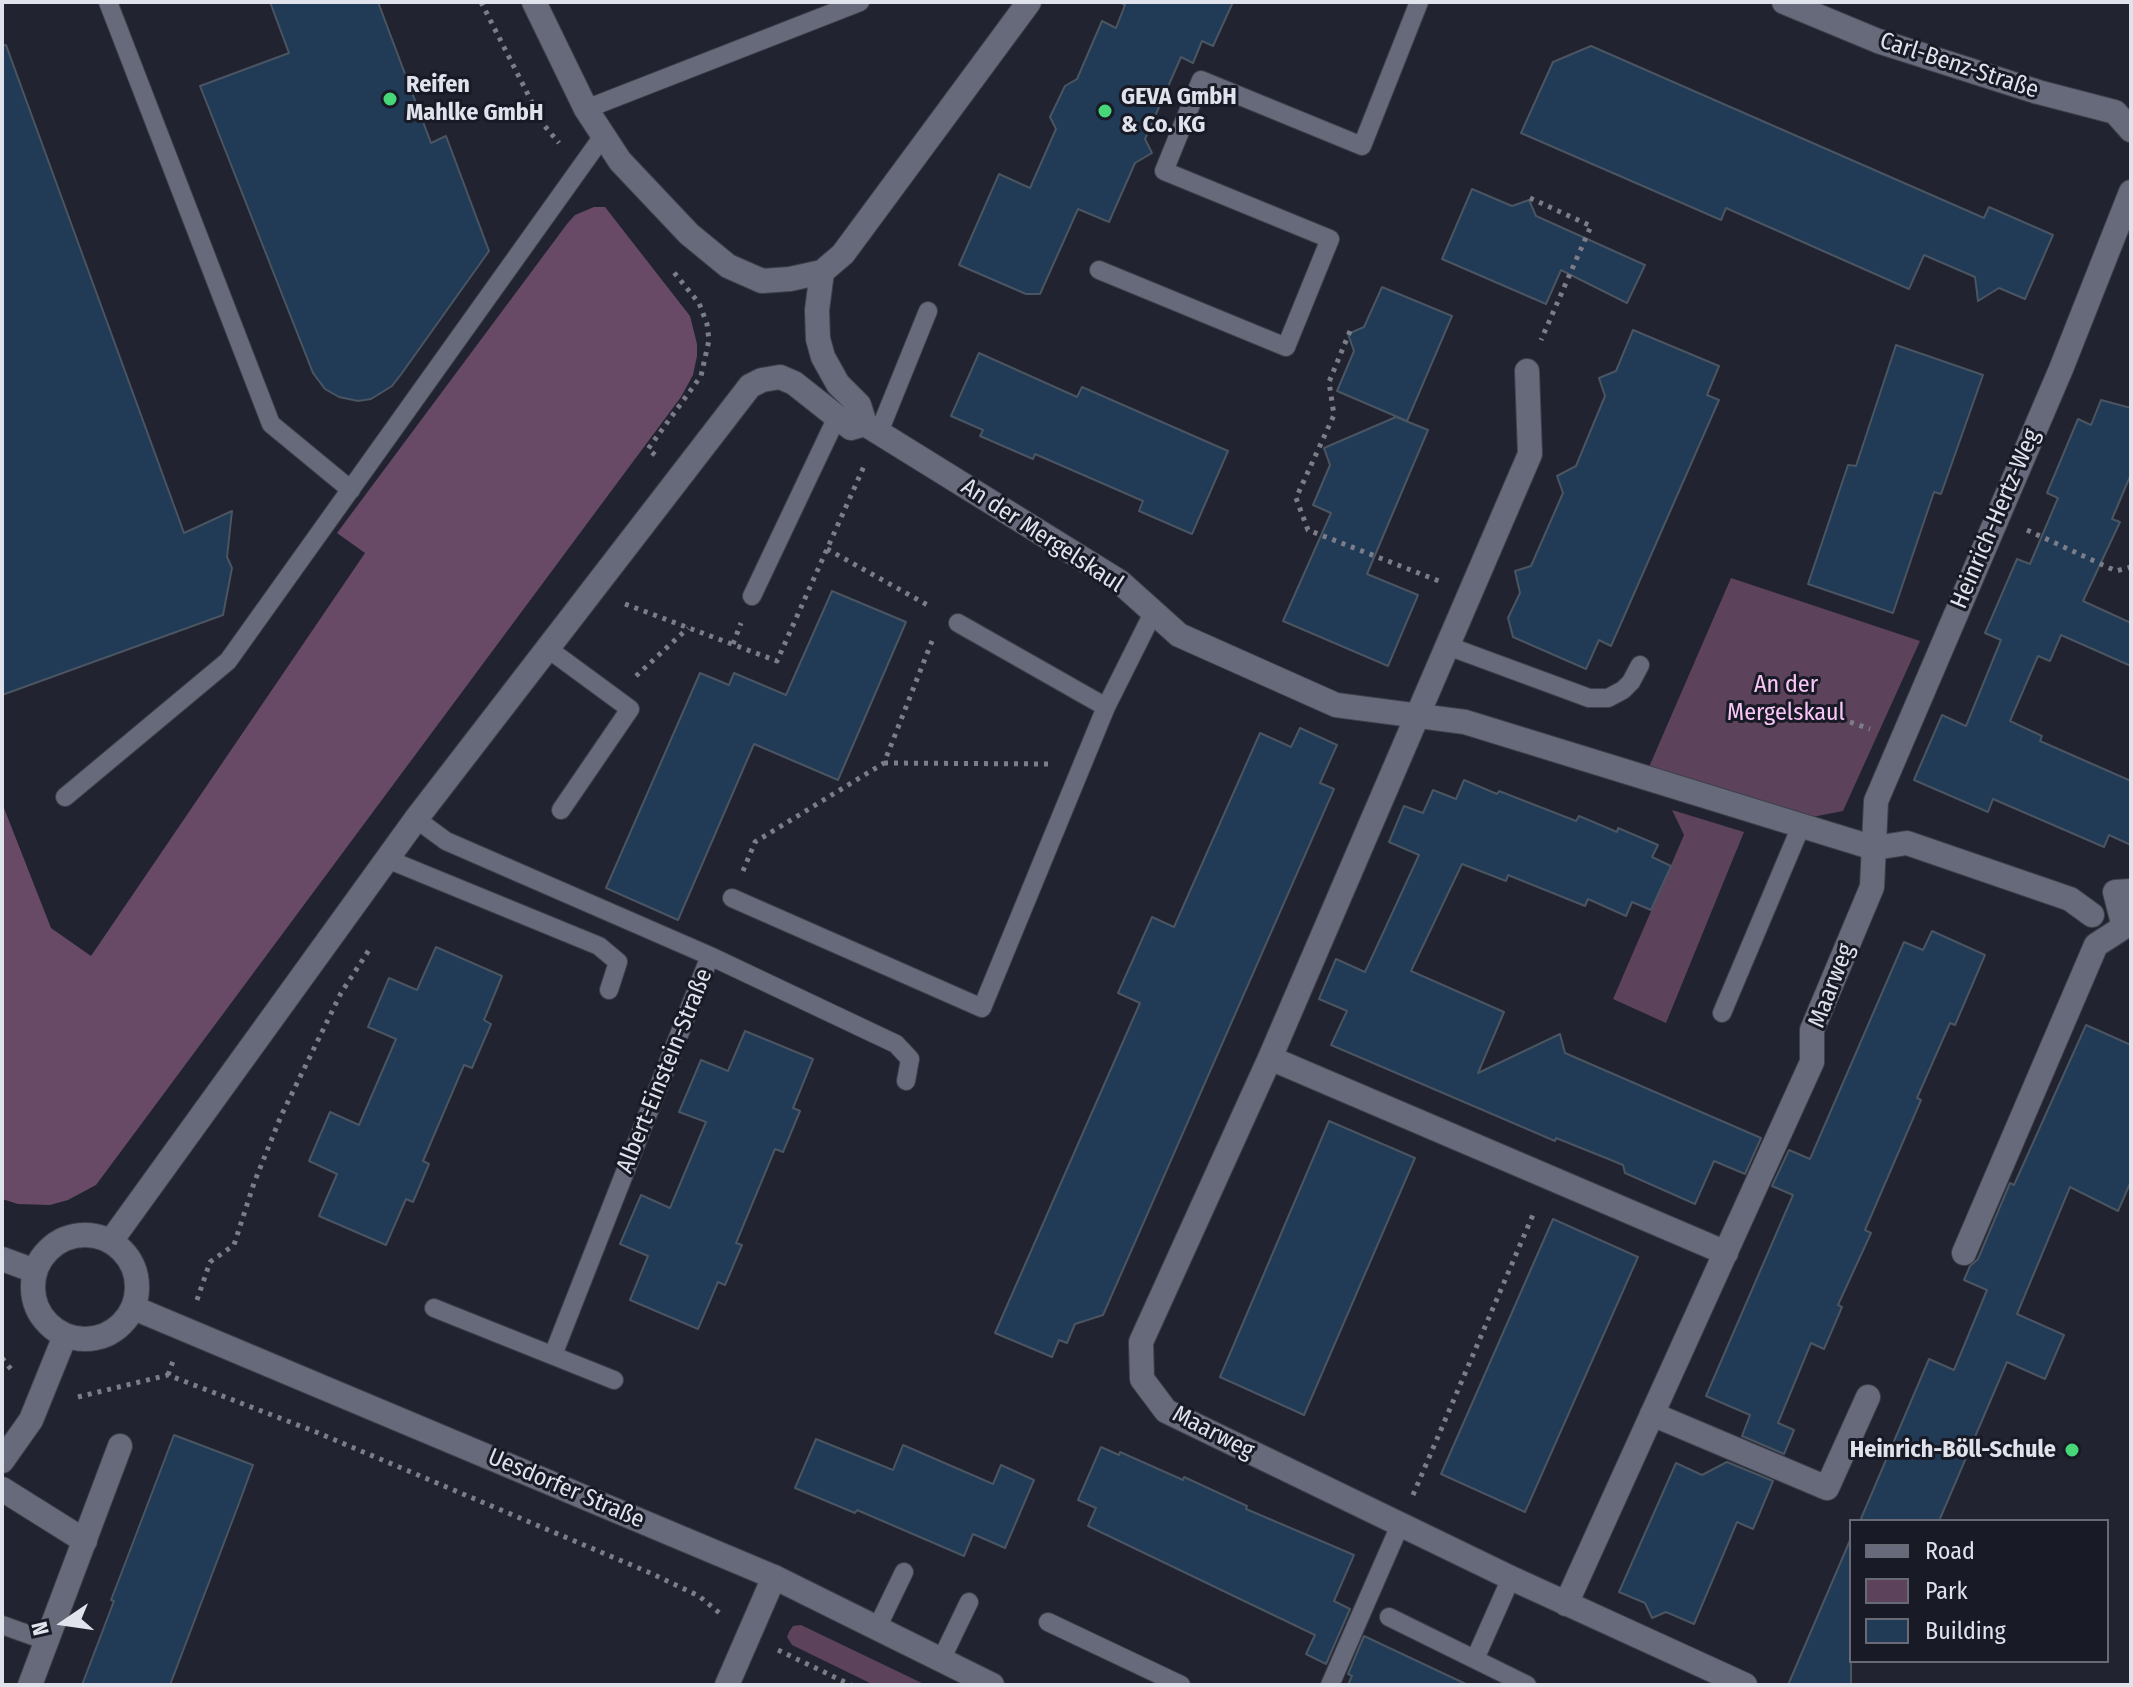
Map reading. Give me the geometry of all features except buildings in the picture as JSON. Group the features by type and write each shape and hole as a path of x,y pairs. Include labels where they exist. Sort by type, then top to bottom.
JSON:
{"street":[{"path":"534,2 586,109 620,161 689,234 728,266 762,281 822,272 843,254 1029,2"},
{"name":"Carl-Benz-Straße","path":"1784,2 1878,41 2038,92 2115,112 2131,130"},
{"name":"Heinrich-Hertz-Weg","path":"1874,848 1876,801 2061,369 2131,192"},
{"name":"An der Mergelskaul","path":"822,272 817,310 818,339 823,357 838,384 859,405 872,428 1120,582 1179,635 1336,705 1465,722 1874,848 1907,843 2070,899 2092,915"},
{"path":"1418,716 1530,454 1527,371"},
{"path":"111,1241 416,819 750,386 780,377 794,383 851,428 872,428"},
{"name":"Maarweg","path":"1418,716 1270,1058 1141,1342 1142,1379 1166,1411 1511,1578 1745,1685"},
{"name":"Maarweg","path":"1566,1604 1812,1062 1812,1030 1872,887 1874,848"},
{"path":"1964,1253 2096,945 2128,928 2115,892 2131,891"},
{"path":"1270,1058 1726,1253"},
{"path":"75,1235 94,1235 111,1241 123,1251 137,1278 138,1293 134,1308 127,1320 105,1336 78,1340 65,1336 41,1316 35,1302 35,1271 44,1254 58,1242 75,1235"},
{"path":"2,1259 35,1271"},
{"name":"Uesdorfer Straße","path":"134,1308 774,1577 992,1685"},
{"path":"2,1461 31,1420 65,1336"},
{"path":"1652,1414 1827,1488 1868,1397"},
{"path":"30,1685 120,1446"},
{"path":"2,1489 85,1541"},
{"path":"727,1685 774,1577"}],"lane":[{"path":"108,2 271,424 351,490"},
{"path":"586,109 860,2"},
{"path":"1099,270 1286,347 1330,239 1164,171 1201,80 1362,146 1419,2"},
{"path":"65,797 228,661 603,136"},
{"path":"872,428 928,311"},
{"path":"752,596 836,419"},
{"path":"732,898 982,1008 1106,707 1153,613"},
{"path":"950,618 1106,707"},
{"path":"1448,646 1589,698 1608,698 1623,690 1640,665"},
{"path":"547,648 630,709 561,810"},
{"name":"Albert-Einstein-Straße","path":"416,819 446,841 710,956 553,1355"},
{"path":"1722,1013 1801,826"},
{"path":"387,859 599,946 618,962 609,990"},
{"path":"710,956 896,1044 910,1059 906,1081"},
{"path":"434,1308 614,1380"},
{"path":"1330,1685 1400,1525"},
{"path":"877,1628 904,1572"},
{"path":"1475,1659 1511,1578"},
{"path":"941,1660 969,1602"},
{"path":"1389,1617 1527,1685"},
{"path":"1048,1622 1181,1685"},
{"path":"2,1625 47,1641"}],"path":[{"path":"481,2 543,124 581,168"},
{"path":"1527,371 1591,226 1530,198"},
{"path":"670,267 699,303 709,340 701,376 648,449 680,477"},
{"path":"1350,331 1329,382 1334,415 1296,498 1308,530 1469,594"},
{"path":"1997,517 2116,571 2131,567"},
{"path":"827,549 950,618 884,763"},
{"path":"613,696 688,628"},
{"path":"732,898 755,842 884,763 1082,764"},
{"path":"1400,1525 1550,1177"},
{"path":"2,1358 16,1375 43,1388 74,1397 92,1396 168,1375 316,1432 699,1596 748,1636 851,1685"}],"green space":[{"name":"An der Mergelskaul","path":"1731,578 1920,641 1843,811 1807,818 1649,767"},
{"path":"1672,810 1744,832 1666,1023 1613,999 1684,835"},
{"path":"801,1625 926,1685 874,1685 792,1645 787,1637 789,1632 793,1626"}],"shaded area":[{"path":"594,207 605,207 690,316 697,356 693,375 681,397 96,1185 68,1200 50,1205 18,1204 2,1199 2,803 51,928 91,956 365,553 337,533 567,224 575,215"}],"place":[{"name":"Reifen Mahlke GmbH","path":"390,99"},
{"name":"GEVA GmbH & Co. KG","path":"1105,111"},
{"name":"Heinrich-Böll-Schule","path":"2072,1450"}]}
